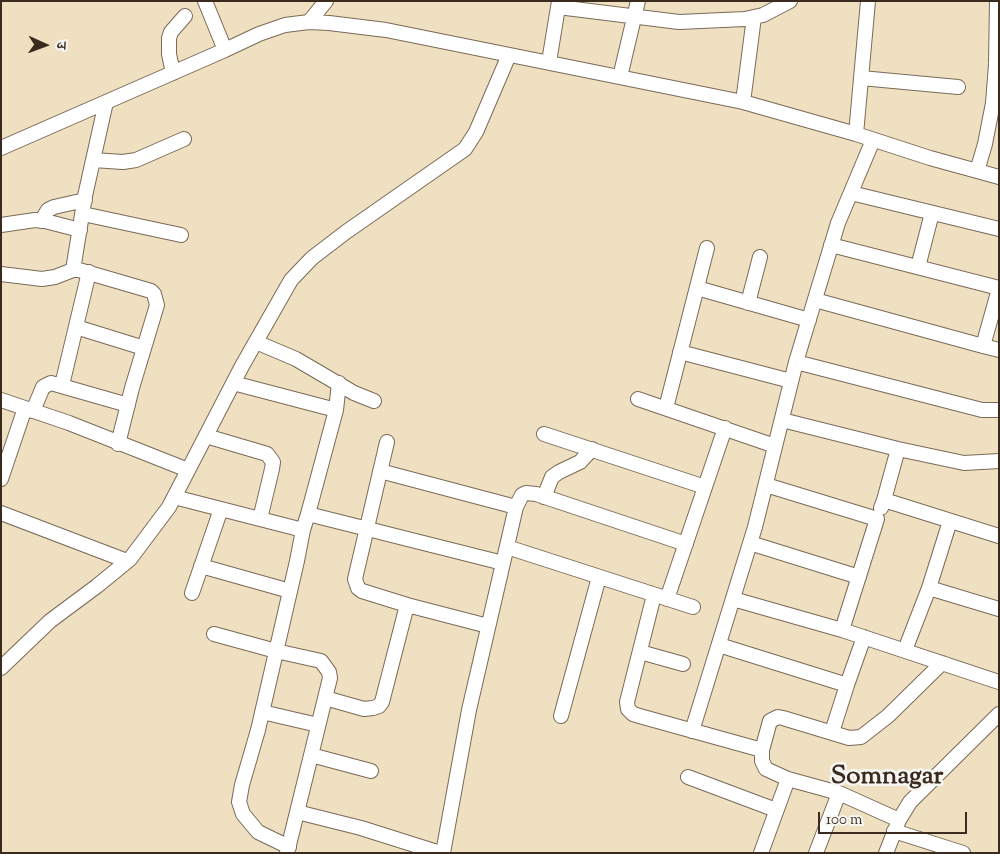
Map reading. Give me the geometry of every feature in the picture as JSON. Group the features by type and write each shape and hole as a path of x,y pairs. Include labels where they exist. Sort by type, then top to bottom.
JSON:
{"street":[{"path":"205,1 225,50"},
{"path":"308,22 326,1"},
{"path":"620,77 638,1"},
{"path":"549,62 559,4 680,22 745,19 763,16 790,1"},
{"path":"856,134 868,1"},
{"path":"978,171 993,103 997,1"},
{"path":"173,73 169,54 169,38 171,32 185,16"},
{"path":"743,102 754,17"},
{"path":"1,148 259,34 285,25 308,22 386,30 743,102 999,177"},
{"path":"1,668 50,621 98,586 127,561 152,532 174,497 233,383 291,280 312,258 399,194 465,150 476,132 509,55"},
{"path":"861,78 958,87"},
{"path":"72,270 106,102"},
{"path":"94,160 123,162 136,160 184,139"},
{"path":"692,731 750,543 796,362 831,245 838,223 873,140"},
{"path":"851,193 999,229"},
{"path":"41,220 48,210 54,207 85,200"},
{"path":"918,267 932,213"},
{"path":"82,214 181,235"},
{"path":"1,225 41,220 80,230"},
{"path":"831,245 999,288 983,346"},
{"path":"666,408 707,248"},
{"path":"748,302 760,257"},
{"path":"1,274 42,279 55,277 72,270 89,272 151,291 154,294 157,305 118,444"},
{"path":"62,385 89,272"},
{"path":"697,288 809,320"},
{"path":"815,300 999,350"},
{"path":"76,327 144,348"},
{"path":"256,342 296,359 354,393 374,401"},
{"path":"680,352 791,381"},
{"path":"796,362 982,410 999,410"},
{"path":"233,383 336,410"},
{"path":"214,634 276,651 321,661 326,666 330,678 288,850 258,832 243,814 239,802 262,712 276,651 290,591 303,530 336,410 339,383"},
{"path":"1,479 4,462 29,410 46,384 62,385 128,405"},
{"path":"638,399 775,446"},
{"path":"1,400 188,470"},
{"path":"782,420 898,449 964,463 999,461"},
{"path":"725,428 686,544 661,597 640,652 627,702 628,709 633,714 762,750"},
{"path":"544,434 705,487"},
{"path":"206,436 267,454 273,462 260,519"},
{"path":"387,442 366,528 356,579 358,588 362,591 407,605 488,626"},
{"path":"544,497 552,477 580,462 592,449"},
{"path":"842,630 884,500 898,449"},
{"path":"380,471 516,507"},
{"path":"766,485 877,519"},
{"path":"297,812 361,828 442,853 469,710 516,507 522,495 544,497 686,544"},
{"path":"174,497 303,530"},
{"path":"884,500 999,536"},
{"path":"192,593 221,509"},
{"path":"1,514 127,561"},
{"path":"308,514 503,563"},
{"path":"905,650 929,588 950,521"},
{"path":"750,543 859,577"},
{"path":"507,547 694,607"},
{"path":"201,566 290,591"},
{"path":"561,716 599,577"},
{"path":"929,588 999,609"},
{"path":"733,599 842,630 999,682"},
{"path":"325,698 364,709 379,706 382,702 407,605"},
{"path":"832,732 864,637"},
{"path":"719,645 847,685"},
{"path":"640,652 683,664"},
{"path":"942,663 888,716 861,737 849,738 778,718 770,721 762,750 763,766 770,772 839,794 896,826 959,852"},
{"path":"262,712 318,725"},
{"path":"886,853 896,826 910,802 999,714"},
{"path":"311,754 371,771"},
{"path":"688,777 776,810"},
{"path":"761,853 788,778"},
{"path":"816,853 839,794"}],"district":[{"name":"Somnagar","path":"887,779"}]}
